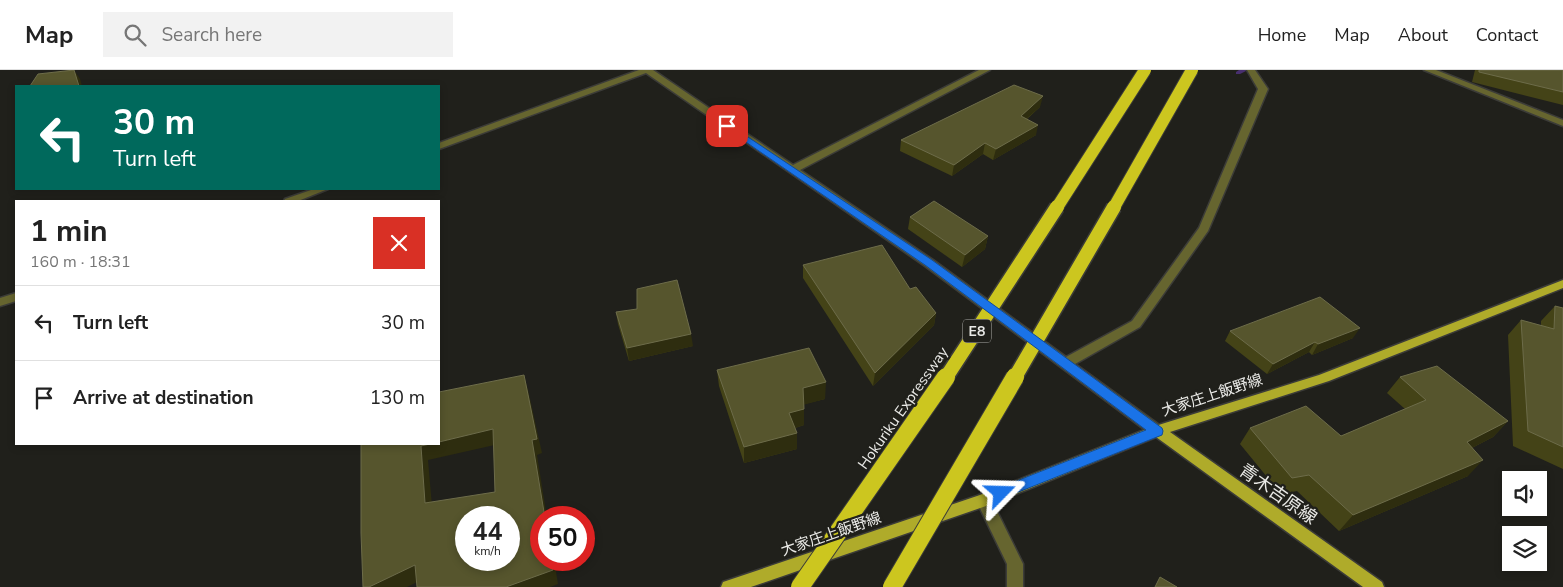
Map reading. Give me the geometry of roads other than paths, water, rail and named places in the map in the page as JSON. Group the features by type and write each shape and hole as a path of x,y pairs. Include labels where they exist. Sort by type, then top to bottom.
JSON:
{"highway":[{"name":"Hokuriku Expressway","path":"800,587 966,348 1145,70"},
{"path":"892,587 1122,194 1192,70"}],"main road":[{"name":"大家庄上飯野線","path":"729,587 984,500 1157,431 1324,378 1563,284"},
{"name":"青木吉原線","path":"1157,431 1376,587"}],"street":[{"path":"440,146 647,70 791,170 929,262 1157,431"},
{"path":"791,170 986,70"},
{"path":"1065,364 1136,324 1204,229 1263,89 1251,70"},
{"path":"1428,70 1563,123"},
{"path":"292,200 320,190"},
{"path":"0,302 15,297"},
{"path":"984,500 1015,564 1015,587"}],"waterway":[{"path":"1238,73 1245,70"}]}
